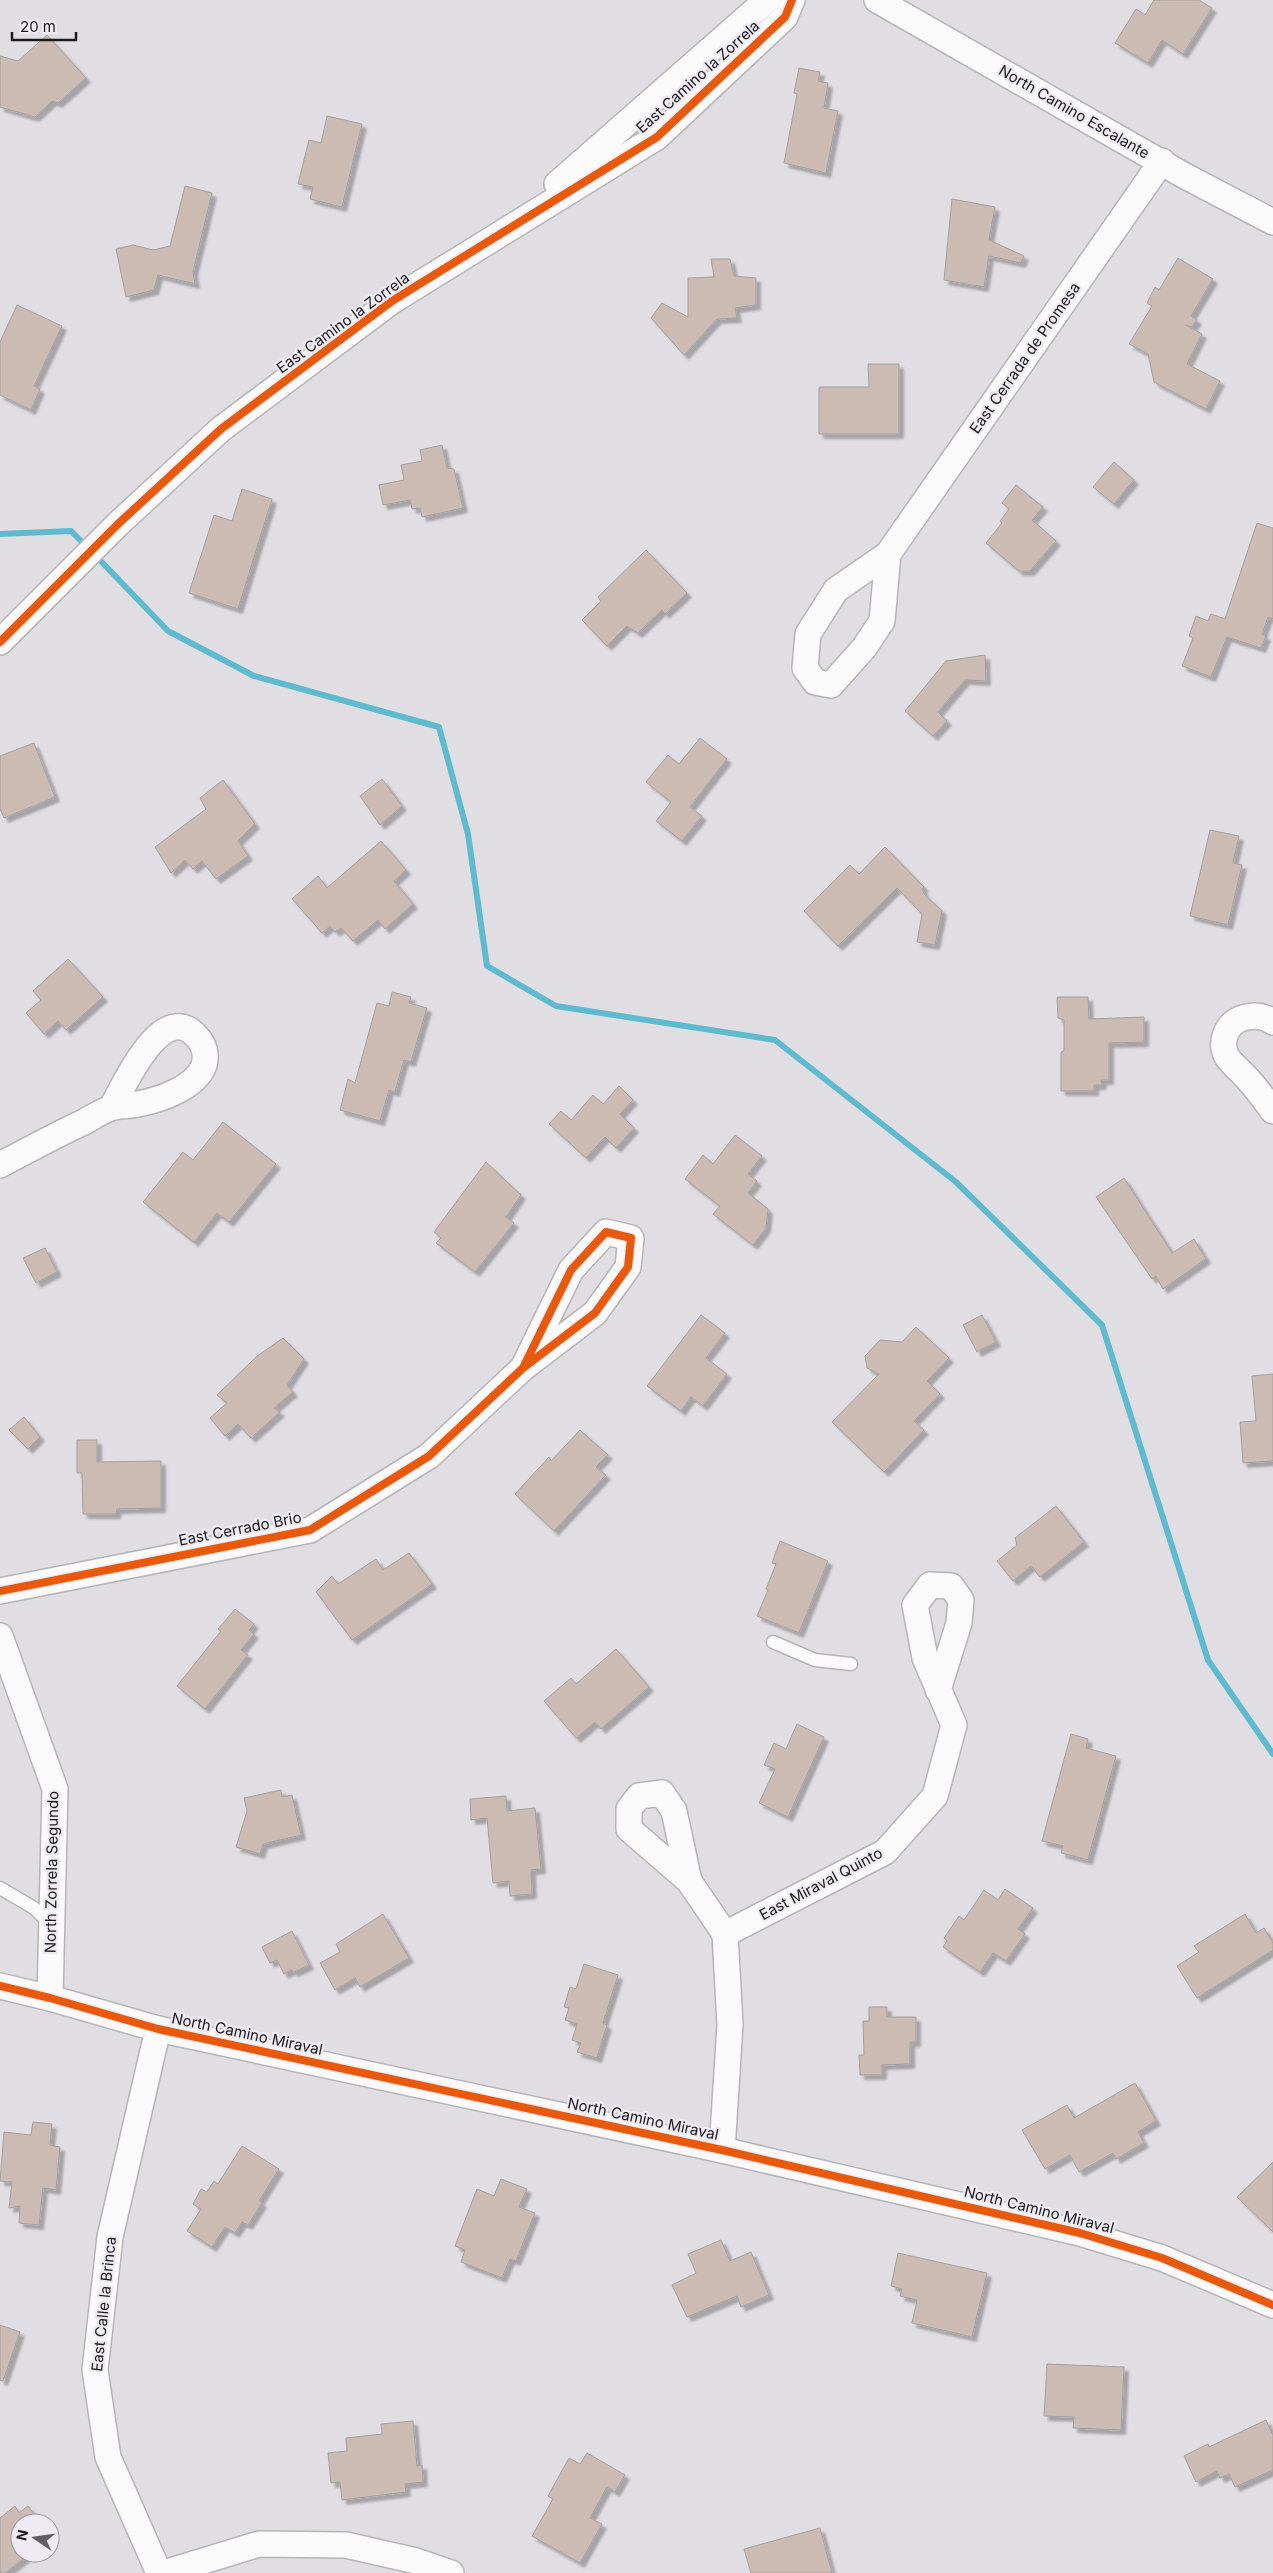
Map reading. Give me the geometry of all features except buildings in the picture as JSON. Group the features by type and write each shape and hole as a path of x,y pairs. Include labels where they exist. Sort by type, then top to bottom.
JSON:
{"street":[{"name":"East Camino la Zorrela","path":"543,208 556,185 767,0"},
{"name":"East Camino la Zorrela","path":"0,642 118,524 221,429 392,300 657,137 785,16 792,0"},
{"name":"North Camino Escalante","path":"877,0 1162,161 1185,176 1273,222"},
{"name":"East Cerrada de Promesa","path":"888,554 882,621 864,648 831,685 815,682 805,668 808,634 836,590 888,554 1162,161"},
{"path":"1273,1022 1258,1016 1237,1020 1229,1027 1224,1036 1224,1046 1231,1062 1261,1094 1273,1111"},
{"path":"0,1165 112,1107"},
{"name":"East Cerrado Brio","path":"0,1591 310,1530 429,1456 523,1368 595,1313 628,1268 630,1238 606,1232 571,1270 523,1368"},
{"name":"North Zorrela Segundo","path":"0,1636 56,1789 50,1998"},
{"name":"East Miraval Quinto","path":"725,1934 885,1852 935,1796 954,1724 938,1690"},
{"path":"689,1881 725,1934 730,2025 722,2150"},
{"name":"North Camino Miraval","path":"0,1986 50,1998 158,2029 722,2150 1080,2233 1162,2258 1273,2305"},
{"name":"East Calle la Brinca","path":"158,2029 110,2237 95,2370 108,2457 159,2573"},
{"path":"164,2573 259,2544 346,2546 416,2561 452,2573"}],"lane":[{"path":"773,1642 815,1660 851,1664"},
{"path":"0,1888 34,1908 52,1925"}],"waterway":[{"path":"0,534 71,531 87,547"},
{"path":"94,554 168,631 254,676 439,727 468,834 487,966 556,1006 775,1040 956,1182 1102,1325 1208,1660 1273,1754"}],"cycle path":[{"path":"0,642 118,524 221,429 392,301 657,137 785,17 792,0"},
{"path":"0,1591 310,1530 429,1456 523,1368 595,1313 628,1267 631,1238 606,1232 571,1270 523,1368"},
{"path":"0,1986 50,1998 158,2029 722,2150 1080,2233 1162,2258 1273,2305"}]}
